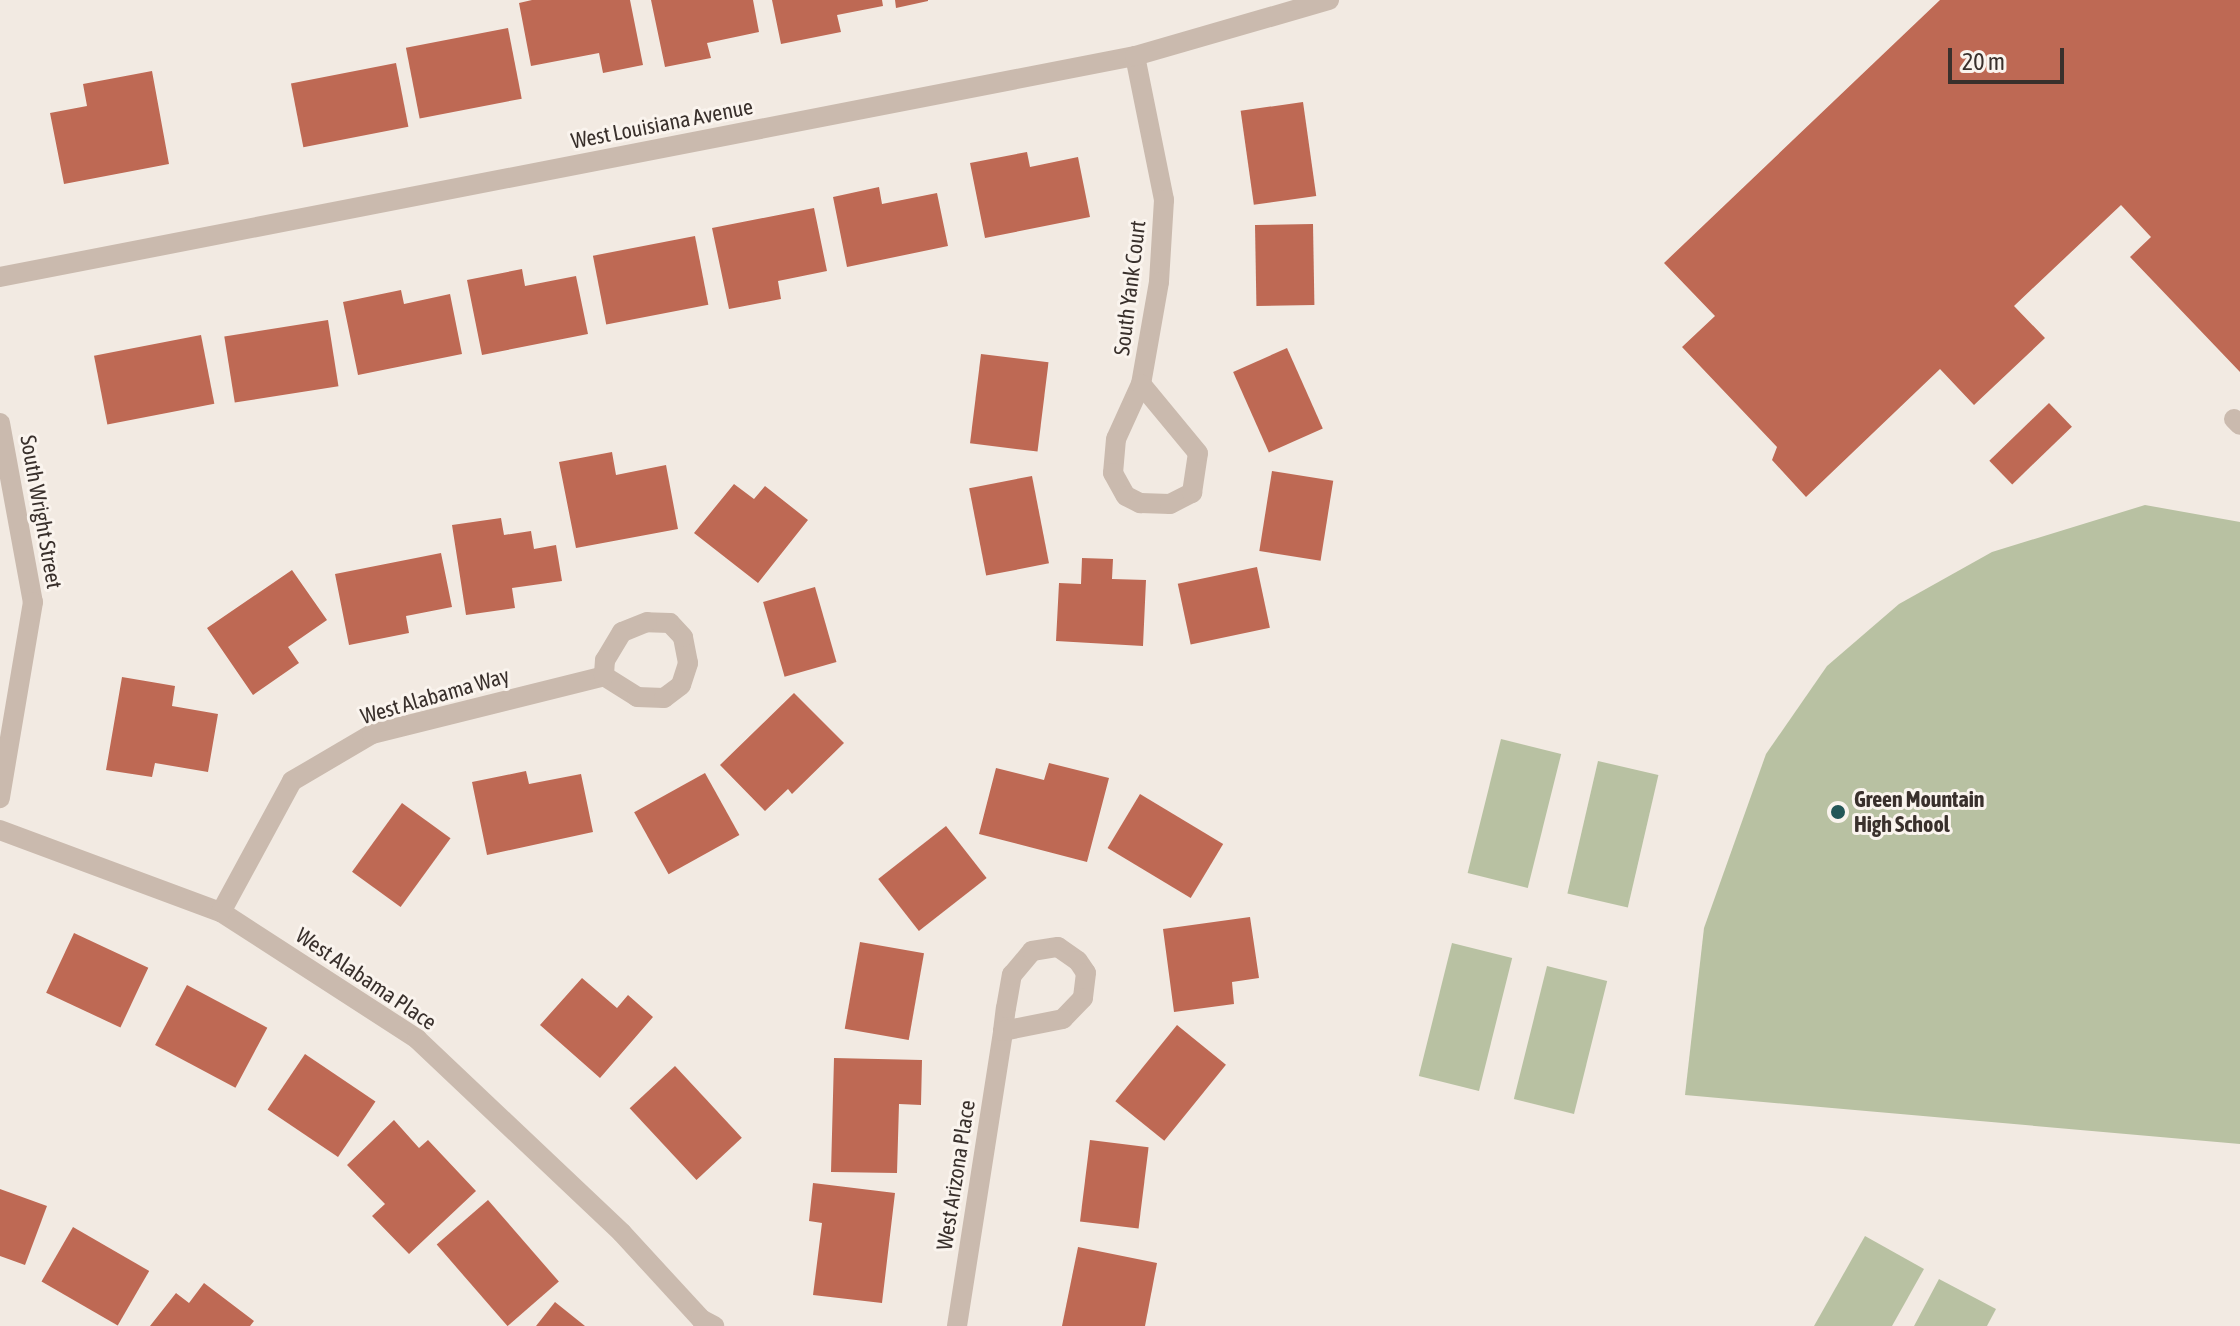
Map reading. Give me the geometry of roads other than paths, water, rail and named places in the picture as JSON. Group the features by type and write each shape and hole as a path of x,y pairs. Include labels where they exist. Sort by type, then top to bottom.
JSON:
{"street":[{"name":"West Louisiana Avenue","path":"0,277 1135,56 1329,0"},
{"name":"South Yank Court","path":"1135,56 1164,200 1159,282 1141,384 1116,439 1113,473 1126,496 1140,503 1170,504 1192,493 1198,453 1141,384"},
{"name":"South Wright Street","path":"0,423 33,602 0,798"},
{"path":"647,622 670,623 683,637 688,663 681,685 664,698 637,697 604,676 605,660 622,632 647,622"},
{"name":"West Alabama Way","path":"221,912 292,781 372,734 604,676"},
{"name":"West Alabama Place","path":"0,830 221,912 417,1039 622,1233 701,1319 714,1326"},
{"name":"West Arizona Place","path":"957,1326 1003,1031 1012,975 1032,951 1058,947 1078,961 1086,973 1083,998 1063,1019 1003,1031"}],"place":[{"name":"Green Mountain High School","path":"1838,812"}]}
